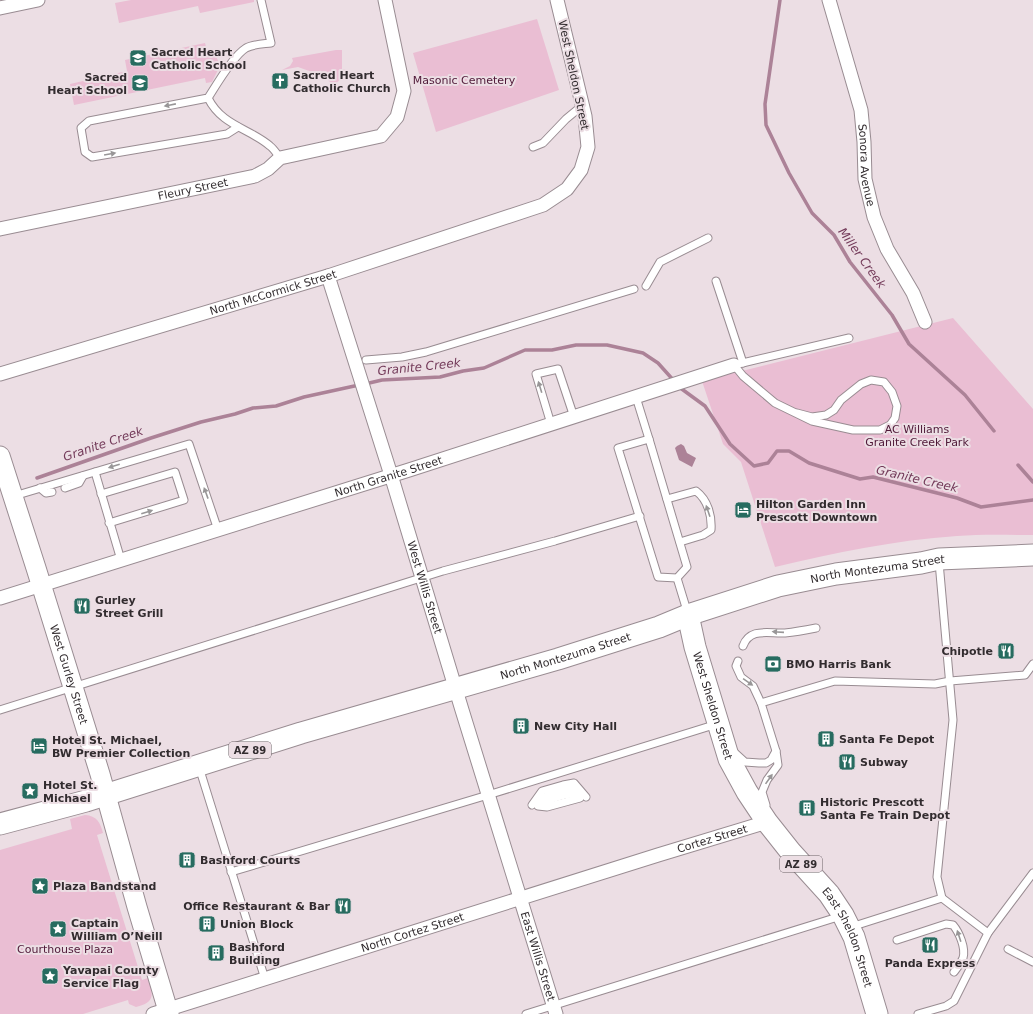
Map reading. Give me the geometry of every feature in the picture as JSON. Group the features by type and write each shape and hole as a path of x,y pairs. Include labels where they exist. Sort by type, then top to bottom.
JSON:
{"main road":[{"name":"West Gurley Street","path":"0,456 42,585 106,795 137,907 163,1012"},
{"name":"North Montezuma Street","path":"106,795 301,734 558,659 659,627 688,615 778,586 836,574 939,560 1033,555"},
{"name":"West Sheldon Street","path":"688,615 695,647 729,759 747,792"},
{"name":"East Sheldon Street","path":"747,792 790,851 828,894 846,921 877,1014"},
{"name":"AZ 89","path":"0,824 106,795"}],"street":[{"path":"0,8 38,0"},
{"name":"Fleury Street","path":"0,229 255,176 268,169 280,158 381,136 396,117 404,92 385,0"},
{"name":"West Sheldon Street","path":"543,205 567,189 581,170 588,147 585,116 557,0"},
{"name":"Sonora Avenue","path":"829,0 861,110 865,179 874,217 887,250 913,293 925,322"},
{"name":"North McCormick Street","path":"0,374 328,276 543,205"},
{"name":"West Willis Street","path":"328,276 369,404 421,578 521,898"},
{"name":"North Granite Street","path":"0,598 739,364"},
{"name":"Cortez Street","path":"658,855 770,825"},
{"name":"North Cortez Street","path":"163,1012 658,855"},
{"name":"East Willis Street","path":"521,898 555,1010"}],"lane":[{"path":"238,127 227,134 92,157 85,152 82,128 89,121 208,98 238,55 247,48 271,43 261,0"},
{"path":"208,98 213,107 225,119 270,145 280,158"},
{"path":"532,147 543,143 582,105"},
{"path":"646,286 660,262 708,238"},
{"path":"716,281 743,376 775,403 812,421 853,430 880,430 890,425 895,418 897,406 892,392 884,382 872,380 861,384 841,400 834,410 826,414 812,417 797,413"},
{"path":"366,360 402,357 426,352 634,290"},
{"path":"739,364 849,338"},
{"path":"551,424 536,374 558,369 574,416"},
{"path":"636,397 687,567 678,578"},
{"path":"649,439 618,448 658,577 678,578"},
{"path":"13,496 189,444 218,530"},
{"path":"94,472 121,560"},
{"path":"101,494 175,472 184,500 109,523"},
{"path":"65,488 79,483 83,476"},
{"path":"40,488 46,493 52,492"},
{"path":"667,499 696,491 703,496 711,520 711,530 703,535 680,542"},
{"path":"0,710 421,578 640,516"},
{"path":"939,560 953,720 937,877 942,898 988,933"},
{"path":"678,578 688,615"},
{"path":"743,646 745,640 754,634 769,632 783,633 816,628"},
{"path":"738,661 736,666 741,677 753,686 761,703 776,751 778,765 767,780 762,792 770,825"},
{"path":"761,703 835,681 935,684 950,681 1025,675 1033,664"},
{"path":"231,872 488,795 721,733 745,762 766,763 771,760 776,751"},
{"path":"199,765 264,979"},
{"path":"574,789 586,797 576,798 547,807 532,805 544,796 564,790 574,789"},
{"path":"918,1014 946,1006 954,1000 988,933 1033,873"},
{"path":"526,1014 555,1010 846,921 942,898"},
{"path":"897,940 946,924 953,925 958,931 963,950 963,957 954,972"},
{"path":"1008,949 1033,962"}],"green space":[{"path":"131,0 254,0 254,2 200,13 198,6 119,23 115,3"},
{"name":"Masonic Cemetery","path":"537,19 559,90 436,132 413,53"},
{"path":"205,43 208,54 215,53 220,66 212,82 206,83 205,78 74,105 70,84 127,71 125,60"},
{"path":"342,50 342,69 347,69 346,74 333,86 326,77 298,67 282,70 290,66 293,61 292,58"},
{"name":"AC Williams Granite Creek Park","path":"953,318 1033,409 1033,535 966,535 934,538 843,552 775,567 741,462 723,444 702,381"},
{"name":"Courthouse Plaza","path":"85,815 95,818 102,829 103,833 97,835 142,980 148,978 152,993 150,1000 147,1003 136,1007 129,1004 128,1000 83,1014 0,1014 0,850 72,829 70,819"}],"shaded area":[{"path":"681,444 684,446 687,453 696,458 692,467 679,460 675,448"}],"waterway":[{"name":"Miller Creek","path":"780,0 765,104 766,125 789,173 812,213 834,235 850,262 892,315 909,344 965,395 994,431"},
{"name":"Granite Creek","path":"365,384 382,380 440,377 463,371 484,368 525,350 552,350 576,345 607,345 643,353 658,363 675,382"},
{"name":"Granite Creek","path":"37,478 201,422 253,408 276,406 304,397 359,385"},
{"name":"Granite Creek","path":"679,387 705,406 730,444 754,466 768,463 777,451 789,451 809,463 860,479 873,477 957,498 981,507 1033,500"},
{"name":"Miller Creek","path":"1018,465 1033,482"}],"place":[{"name":"Sacred Heart Catholic School","path":"138,58"},
{"name":"Sacred Heart Catholic Church","path":"280,81"},
{"name":"Sacred Heart School","path":"140,83"},
{"name":"Hilton Garden Inn Prescott Downtown","path":"743,510"},
{"name":"Gurley Street Grill","path":"82,606"},
{"name":"Chipotle","path":"1006,651"},
{"name":"BMO Harris Bank","path":"773,664"},
{"name":"New City Hall","path":"521,726"},
{"name":"Santa Fe Depot","path":"826,739"},
{"name":"Hotel St. Michael, BW Premier Collection","path":"39,746"},
{"name":"Subway","path":"847,762"},
{"name":"Hotel St. Michael","path":"30,791"},
{"name":"Historic Prescott Santa Fe Train Depot","path":"807,808"},
{"name":"Bashford Courts","path":"187,860"},
{"name":"Plaza Bandstand","path":"40,886"},
{"name":"Office Restaurant & Bar","path":"343,906"},
{"name":"Union Block","path":"207,924"},
{"name":"Captain William O’Neill","path":"58,929"},
{"name":"Panda Express","path":"930,945"},
{"name":"Bashford Building","path":"216,953"},
{"name":"Yavapai County Service Flag","path":"50,976"}]}
